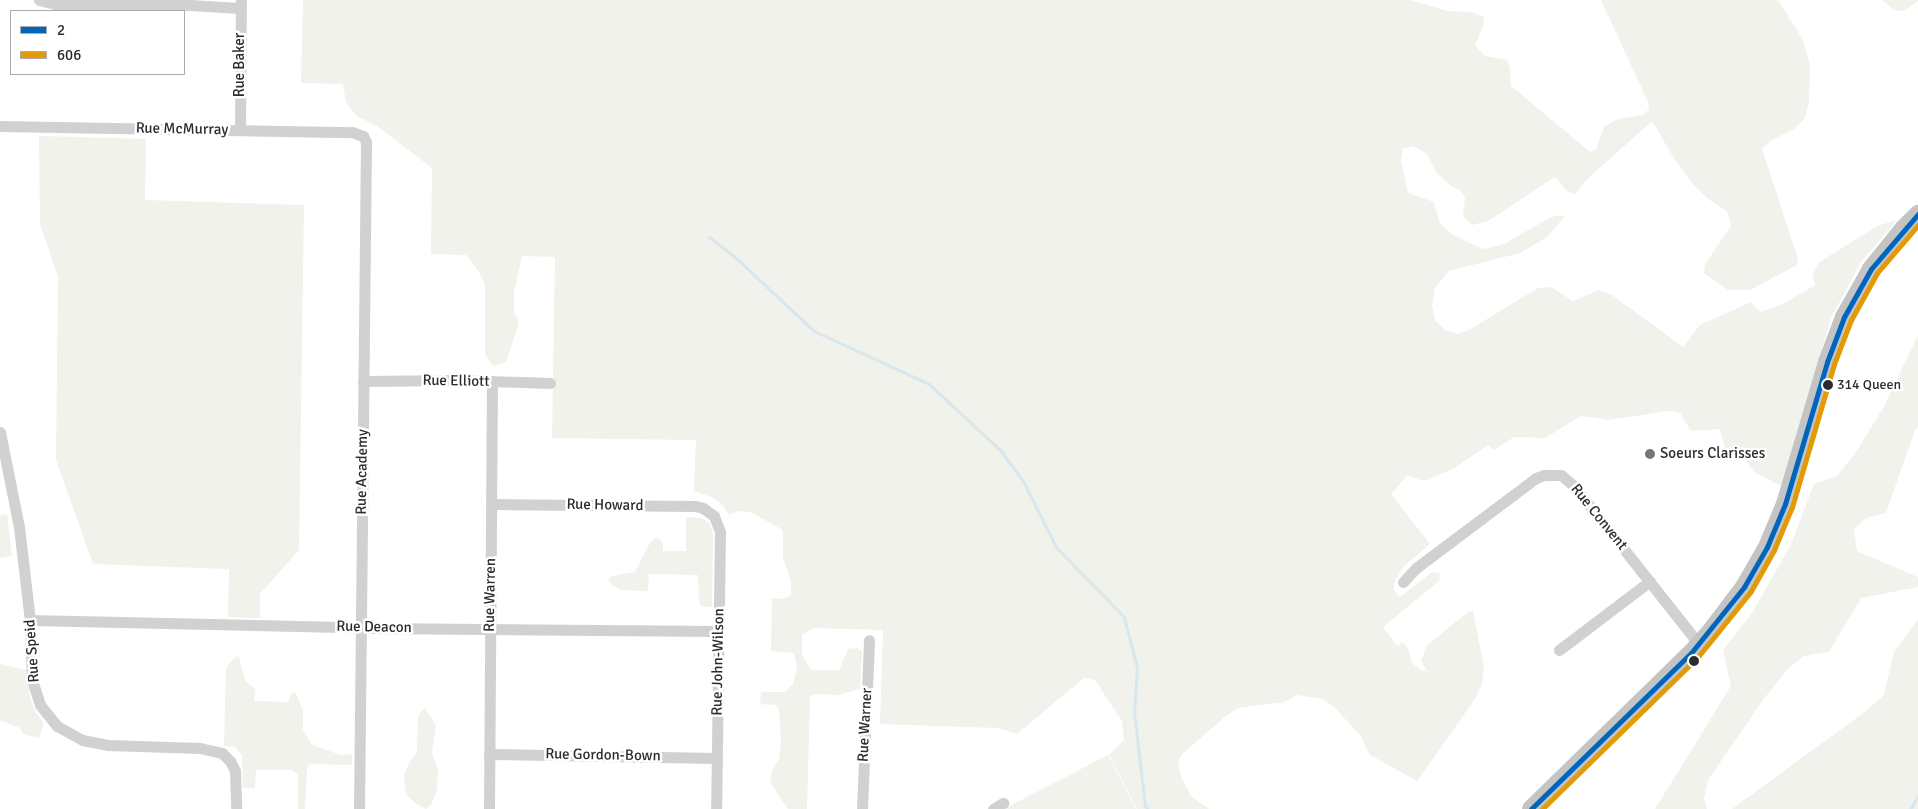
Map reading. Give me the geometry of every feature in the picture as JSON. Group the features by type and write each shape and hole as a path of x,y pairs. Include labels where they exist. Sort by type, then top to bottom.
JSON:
{"main road":[{"path":"1531,809 1629,716 1699,644 1744,587 1773,534 1794,480 1833,342 1851,303 1881,256 1917,215"}],"street":[{"path":"39,0 55,4 241,4"},
{"name":"Rue Baker","path":"240,130 241,4"},
{"name":"Rue McMurray","path":"0,126 352,132 363,136"},
{"name":"Rue Academy","path":"359,809 367,150 363,136"},
{"name":"Rue Elliott","path":"363,380 550,383"},
{"name":"Rue Warren","path":"489,809 489,629 493,504 492,381"},
{"name":"Rue Speid","path":"0,432 2,458 17,516 30,620 31,667 35,693 40,705 57,726 69,734 95,743 200,748 222,753 235,770 236,809"},
{"name":"Rue Convent","path":"1403,582 1416,568 1529,483 1544,475 1553,474 1561,476 1574,486 1699,644"},
{"name":"Rue Howard","path":"493,504 695,506 704,508 714,516"},
{"name":"Rue John-Wilson","path":"714,516 720,532 716,809"},
{"path":"1559,650 1650,581"},
{"name":"Rue Deacon","path":"30,620 360,627 718,631"},
{"name":"Rue Warner","path":"862,809 869,640"},
{"name":"Rue Gordon-Bown","path":"489,754 716,758"}],"shaded area":[{"path":"303,0 1410,0 1447,11 1472,12 1484,17 1483,27 1475,45 1485,56 1507,60 1510,68 1511,86 1590,152 1596,149 1604,127 1618,119 1643,115 1649,109 1648,102 1601,0 1778,0 1803,40 1810,65 1809,101 1805,118 1794,129 1772,140 1762,149 1798,259 1797,265 1750,290 1728,290 1704,273 1705,264 1731,226 1727,211 1708,199 1693,184 1675,160 1652,121 1584,182 1576,194 1568,192 1555,177 1488,221 1472,225 1463,217 1465,197 1461,191 1451,186 1436,172 1426,153 1413,146 1403,149 1401,161 1408,193 1434,202 1440,223 1453,235 1483,249 1504,244 1553,216 1565,216 1547,237 1520,253 1449,271 1435,288 1432,306 1435,320 1445,330 1457,334 1469,330 1538,288 1551,287 1573,301 1599,290 1612,295 1683,347 1700,325 1751,302 1760,312 1783,304 1815,285 1813,276 1818,263 1877,226 1897,220 1861,262 1831,318 1781,486 1754,472 1740,453 1725,448 1720,429 1691,431 1680,413 1669,411 1608,420 1581,416 1545,438 1514,437 1494,450 1488,445 1456,467 1428,480 1420,480 1408,475 1391,494 1430,544 1403,567 1394,583 1394,590 1400,597 1432,572 1440,573 1439,581 1383,627 1397,646 1403,642 1408,649 1412,663 1421,670 1427,671 1421,661 1427,645 1468,612 1473,611 1484,668 1482,684 1475,699 1417,781 1370,755 1360,735 1334,707 1322,699 1297,695 1284,702 1238,708 1182,754 1178,763 1181,777 1191,796 1209,809 1137,809 1109,755 1124,740 1122,721 1095,680 1084,678 1017,734 998,728 880,724 883,630 815,628 802,634 802,654 806,662 812,670 839,670 848,649 858,648 862,652 860,689 838,695 817,694 810,696 807,809 788,809 770,782 772,770 779,759 781,742 779,711 776,705 760,704 761,692 785,692 793,684 797,668 794,653 771,651 772,598 782,599 791,595 791,581 783,558 783,530 750,512 738,511 729,515 722,504 714,498 694,491 696,440 552,438 555,257 522,256 514,292 514,313 518,320 518,326 506,362 493,366 485,354 485,285 479,272 466,255 431,254 432,168 377,126 357,116 346,103 343,84 301,83"},
{"path":"1882,0 1918,1 1904,11 1894,10"},
{"path":"39,136 146,139 145,200 304,205 299,550 260,594 260,618 228,617 229,569 93,564 56,460 58,277 40,224"},
{"path":"1918,335 1918,426 1886,513 1866,518 1854,529 1857,551 1918,577 1918,587 1861,598 1829,652 1803,656 1786,671 1763,700 1708,780 1704,799 1707,809 1655,809 1731,686 1723,650 1752,613 1791,544 1814,484 1837,476 1854,455 1885,405"},
{"path":"7,514 12,556 0,558 0,515"},
{"path":"690,517 701,518 709,523 713,532 712,607 701,606 699,602 698,575 649,574 648,591 620,590 611,584 608,579 612,576 635,572 650,543 655,538 663,543 663,551 686,551 686,519"},
{"path":"1918,619 1918,809 1732,809 1862,714 1884,695 1894,652"},
{"path":"236,657 239,657 245,680 255,689 254,701 288,702 292,693 295,692 303,710 303,730 312,745 341,755 352,754 352,765 310,764 307,768 305,809 298,809 298,774 292,770 256,770 255,788 243,788 242,755 235,747 224,746 226,667"},
{"path":"0,664 26,670 30,698 35,711 44,724 39,738 23,734 20,728 0,720"},
{"path":"425,708 436,726 432,753 438,770 437,790 431,805 426,809 416,804 406,794 404,775 410,761 417,752 418,715"},
{"path":"1108,755 1136,809 1004,809"}],"waterway":[{"path":"709,237 736,258 814,331 929,384 1001,451 1023,481 1056,547 1124,617 1137,668 1134,712 1145,806 1148,809"},
{"path":"1910,809 1918,796"}],"transit line":[{"name":"2","path":"1531,809 1691,653 1744,587 1767,547 1785,504 1827,362 1844,317 1871,269 1918,214"},
{"name":"606","path":"1542,809 1697,658 1751,591 1774,550 1792,507 1834,364 1851,320 1877,273 1918,225"}],"place":[{"name":"314 Queen","path":"1828,385"},
{"name":"Soeurs Clarisses","path":"1650,454"}]}
